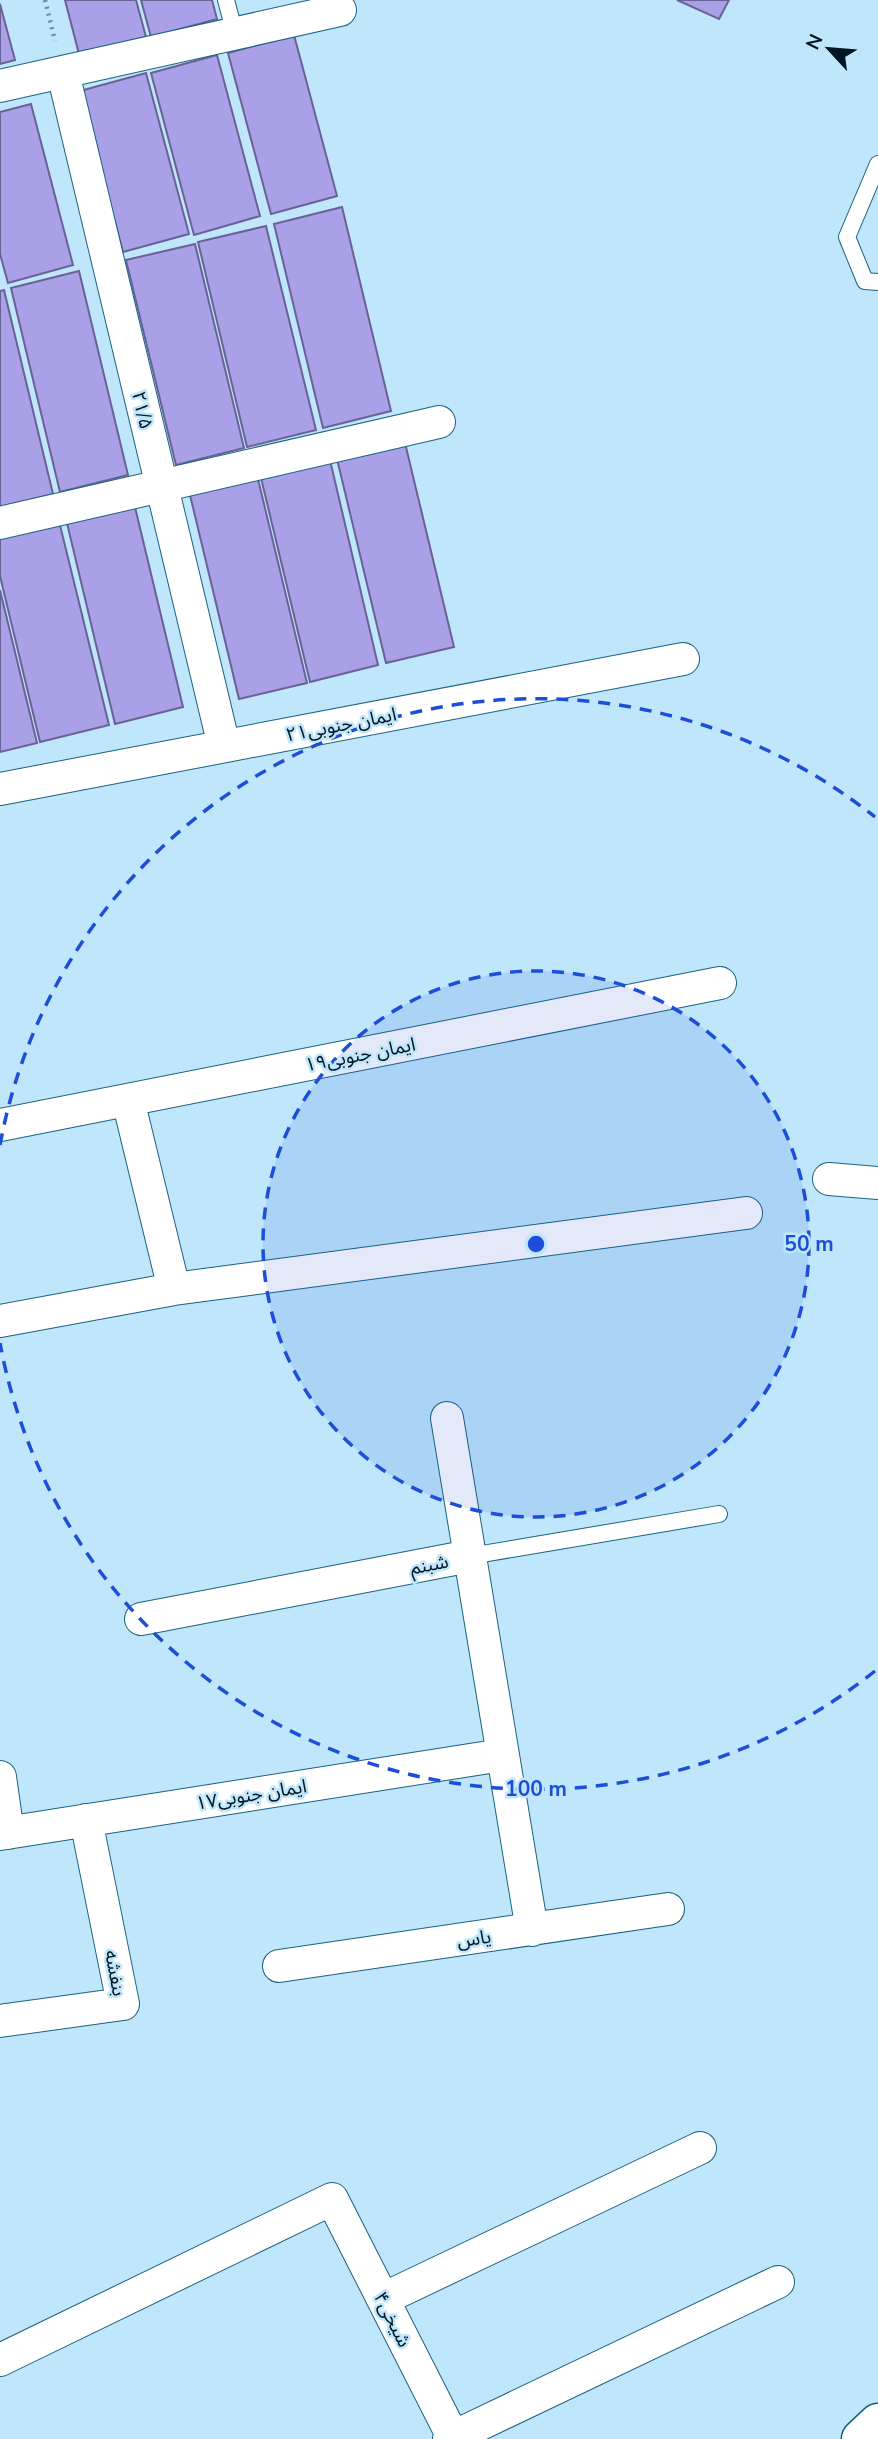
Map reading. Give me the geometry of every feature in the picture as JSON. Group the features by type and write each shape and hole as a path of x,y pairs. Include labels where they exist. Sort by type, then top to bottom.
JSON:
{"street":[{"path":"0,86 340,10"},
{"name":"۲۱/۵","path":"63,73 224,747"},
{"path":"0,523 439,422"},
{"name":"ایمان جنوبی۲۱","path":"0,789 683,659"},
{"name":"ایمان جنوبی۱۹","path":"0,1125 720,983"},
{"path":"128,1100 174,1289"},
{"path":"829,1179 878,1183"},
{"path":"0,1321 174,1289 746,1213"},
{"path":"447,1418 532,1930"},
{"name":"شبنم","path":"141,1619 470,1556"},
{"name":"ایمان جنوبی۱۷","path":"4,1834 502,1755"},
{"path":"0,1777 4,1834"},
{"name":"بنفشه","path":"0,2021 122,2004 86,1820"},
{"name":"یاس","path":"279,1966 668,1909"},
{"path":"383,2299 700,2148"},
{"name":"شیخی۴","path":"0,2360 332,2199 452,2438"},
{"path":"452,2438 778,2282"},
{"path":"861,2439 878,2423"}],"lane":[{"path":"226,0 235,34"},
{"path":"878,164 847,237 865,281 878,282"},
{"name":"شبنم","path":"470,1556 719,1514"}],"building":[{"path":"65,0 136,0 146,37 79,54"},
{"path":"141,0 212,0 217,19 151,37"},
{"path":"677,0 729,0 719,19"},
{"path":"0,4 15,60 0,64"},
{"path":"294,35 337,196 271,214 228,53"},
{"path":"217,55 260,216 194,235 151,73"},
{"path":"146,73 189,234 123,252 80,91"},
{"path":"31,104 73,265 8,283 0,254 0,112"},
{"path":"342,207 391,411 323,428 274,224"},
{"path":"266,226 316,430 247,447 198,242"},
{"path":"195,244 244,448 176,465 126,260"},
{"path":"79,271 128,475 60,492 11,288"},
{"path":"4,290 53,494 0,507 0,291"},
{"path":"405,443 454,647 386,663 337,459"},
{"path":"330,460 378,665 310,682 261,478"},
{"path":"258,479 307,683 239,699 190,495"},
{"path":"134,503 183,707 115,724 66,519"},
{"path":"59,521 109,725 40,742 0,576 0,536"},
{"path":"0,590 37,743 0,752"}]}
